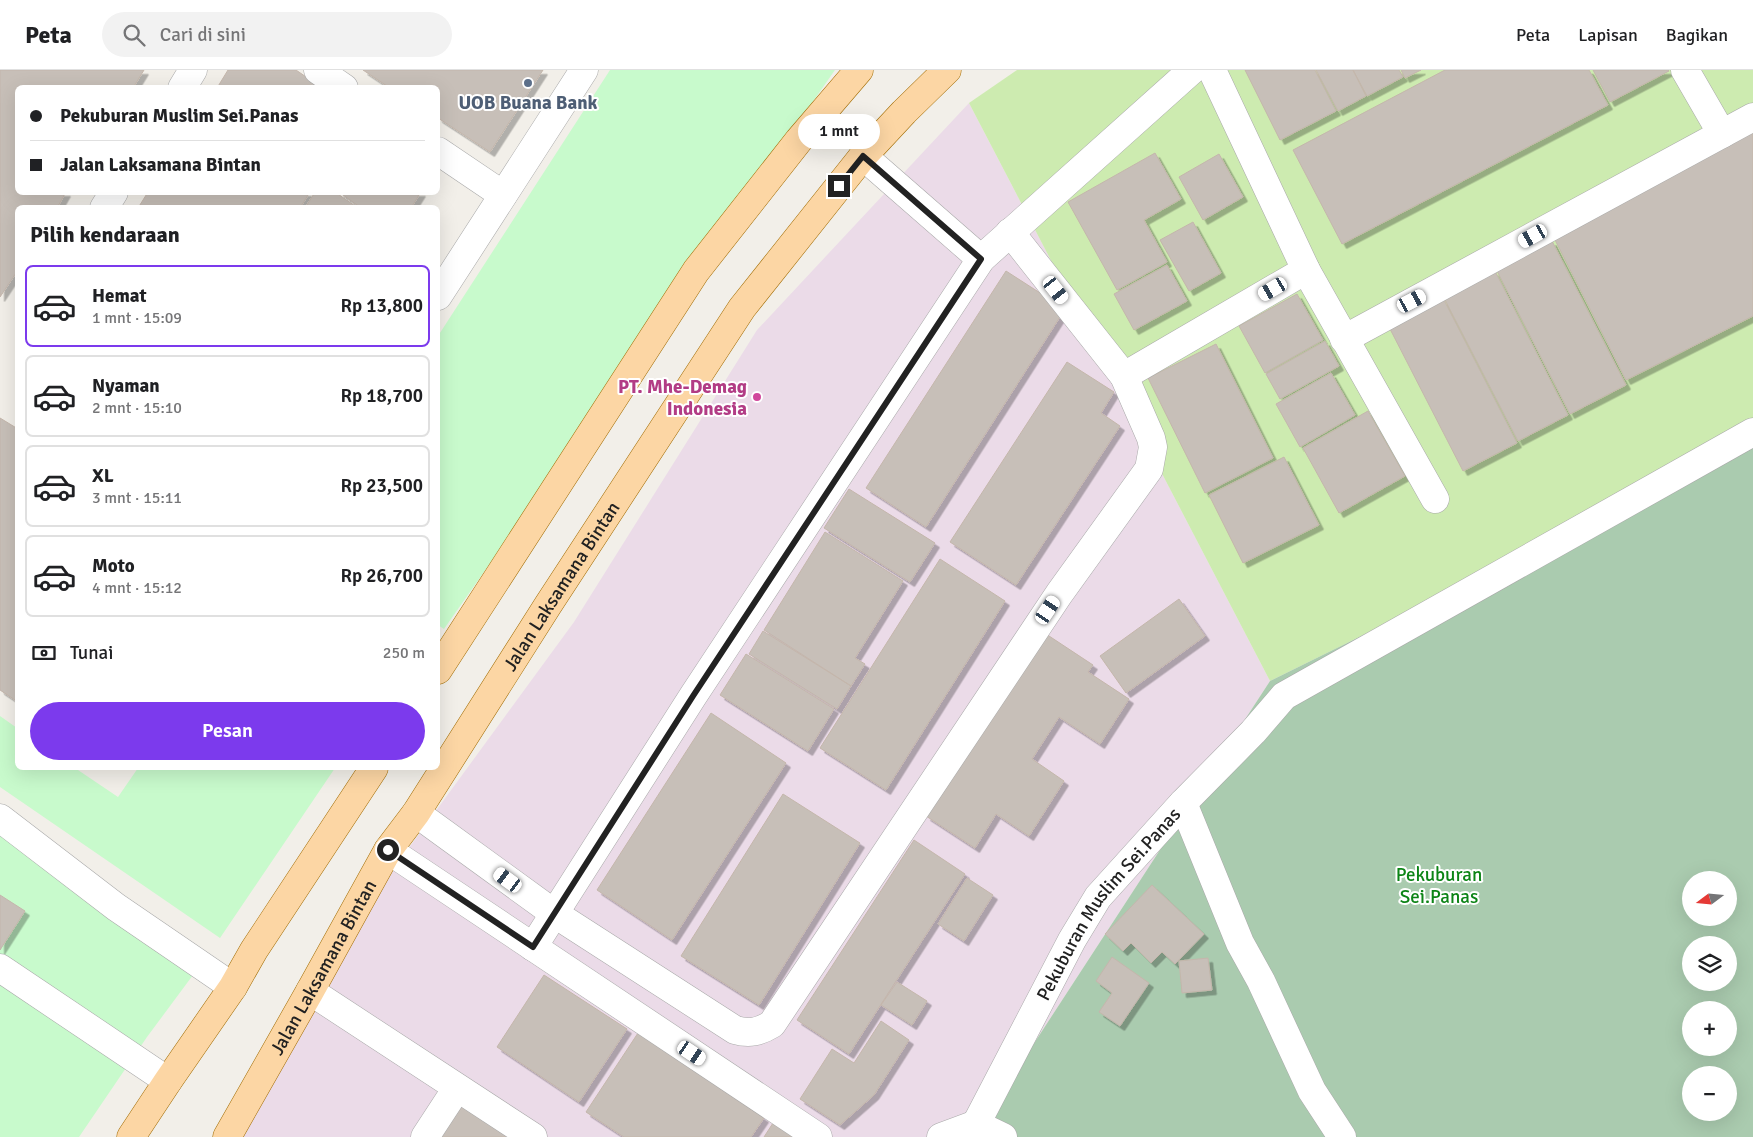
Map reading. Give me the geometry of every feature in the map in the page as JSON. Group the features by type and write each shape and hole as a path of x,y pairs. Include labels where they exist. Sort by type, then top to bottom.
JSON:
{"main road":[{"path":"441,659 696,271 799,140 859,70"},
{"name":"Jalan Laksamana Bintan","path":"226,1137 388,850 416,813 543,613 742,308 863,156 947,70"},
{"path":"131,1137 233,987 254,950 373,770"}],"street":[{"path":"184,85 193,70"},
{"path":"318,70 340,85"},
{"path":"440,293 584,70"},
{"path":"533,947 693,696 981,259 1192,70"},
{"path":"1212,70 1306,270 1435,499"},
{"path":"1685,70 1722,134"},
{"path":"1344,339 1753,117"},
{"path":"440,152 503,195"},
{"path":"863,156 981,259"},
{"path":"416,813 555,914 735,1030 759,1032 772,1024 1054,602 1149,469 1153,447 1151,438 1124,376 1010,232"},
{"path":"1124,376 1306,270"},
{"path":"1183,803 1253,732 1284,696 1753,432"},
{"name":"Pekuburan Muslim Sei.Panas","path":"976,1124 1072,940 1098,897 1183,803 1240,944 1261,981 1312,1091 1342,1137"},
{"path":"0,818 116,907 233,987"},
{"path":"388,850 818,1137"},
{"path":"0,968 168,1080"},
{"path":"310,991 533,1137"},
{"path":"425,1137 457,1088"},
{"path":"941,1137 976,1124 1003,1137"}],"shaded area":[{"path":"969,103 1270,681 973,1137 223,1137 400,860 574,622 757,330"}],"green space":[{"path":"610,70 835,70 444,629 440,626 440,333"},
{"path":"1017,70 1753,70 1753,443 1270,681 969,103"},
{"name":"Pekuburan Sei.Panas","path":"1753,443 1753,1137 973,1137 1270,681"},
{"path":"0,716 15,727 15,770 78,770 118,797 137,770 334,770 220,938 0,787"},
{"path":"0,832 193,975 147,1037 79,1137 0,1137"}],"building":[{"path":"0,70 144,70 135,85 15,85 15,195 64,195 59,205 15,205 15,274 0,297"},
{"path":"228,70 296,70 318,85 219,85"},
{"path":"363,70 543,70 490,152 440,119 440,85 386,85"},
{"path":"1245,70 1315,70 1336,111 1280,140"},
{"path":"1316,70 1353,70 1366,96 1338,111"},
{"path":"1353,70 1399,70 1403,77 1367,96"},
{"path":"1401,70 1421,70 1405,78"},
{"path":"1445,70 1589,70 1608,105 1342,244 1293,150"},
{"path":"1593,70 1668,70 1669,71 1610,102"},
{"path":"1753,132 1753,316 1626,380 1552,234"},
{"path":"1155,153 1181,199 1144,220 1167,262 1117,290 1068,202"},
{"path":"1219,154 1243,197 1203,220 1179,177"},
{"path":"146,195 308,195 302,205 140,205"},
{"path":"313,195 339,195 354,205 307,205"},
{"path":"343,195 419,195 413,205 357,205"},
{"path":"1193,222 1221,273 1189,291 1160,240"},
{"path":"1552,241 1626,385 1570,414 1496,269"},
{"path":"1167,265 1187,301 1134,330 1114,294"},
{"path":"1006,271 1065,309 926,527 866,488"},
{"path":"1495,271 1568,415 1518,441 1444,298"},
{"path":"1297,294 1323,340 1265,373 1239,326"},
{"path":"1444,300 1517,443 1463,471 1389,327"},
{"path":"1325,341 1339,366 1280,399 1266,374"},
{"path":"1216,344 1273,458 1205,493 1148,378"},
{"path":"1067,362 1114,392 1101,413 1120,426 1016,585 950,542"},
{"path":"1331,373 1355,415 1300,447 1276,404"},
{"path":"1368,411 1405,476 1339,513 1303,448"},
{"path":"0,418 15,427 15,700 0,690"},
{"path":"1284,457 1319,525 1243,563 1209,495"},
{"path":"849,489 935,543 910,582 824,528"},
{"path":"825,532 903,581 855,658 865,664 851,686 764,630"},
{"path":"940,559 1005,601 886,790 820,748"},
{"path":"1179,599 1205,636 1126,693 1100,656"},
{"path":"763,631 851,686 837,709 749,654"},
{"path":"1043,632 1093,665 1088,672 1129,699 1100,744 1059,717 1032,759 1064,781 1029,836 996,814 975,848 926,816"},
{"path":"746,654 834,709 808,751 720,695"},
{"path":"711,713 786,763 672,940 597,890"},
{"path":"783,794 860,843 759,1005 681,956"},
{"path":"914,840 965,874 849,1054 797,1020"},
{"path":"967,878 993,895 964,941 938,924"},
{"path":"1152,885 1204,934 1175,964 1162,952 1151,963 1131,943 1123,951 1105,934"},
{"path":"0,895 25,911 0,950"},
{"path":"1112,957 1149,983 1120,1026 1099,1012 1112,993 1096,981"},
{"path":"1208,958 1212,990 1182,993 1179,961"},
{"path":"544,975 627,1029 579,1102 497,1047"},
{"path":"897,982 927,1001 912,1025 881,1005"},
{"path":"881,1021 909,1040 874,1095 840,1125 800,1099 832,1049 854,1063"},
{"path":"638,1033 764,1118 751,1137 624,1137 586,1112"},
{"path":"463,1101 517,1137 439,1137"},
{"path":"773,1123 794,1137 764,1137"}],"place":[{"name":"UOB Buana Bank","path":"528,83"},
{"name":"PT. Mhe-Demag Indonesia","path":"757,397"}],"route":[{"path":"388,850 533,947 693,696 981,259 863,156 839,186"}]}
